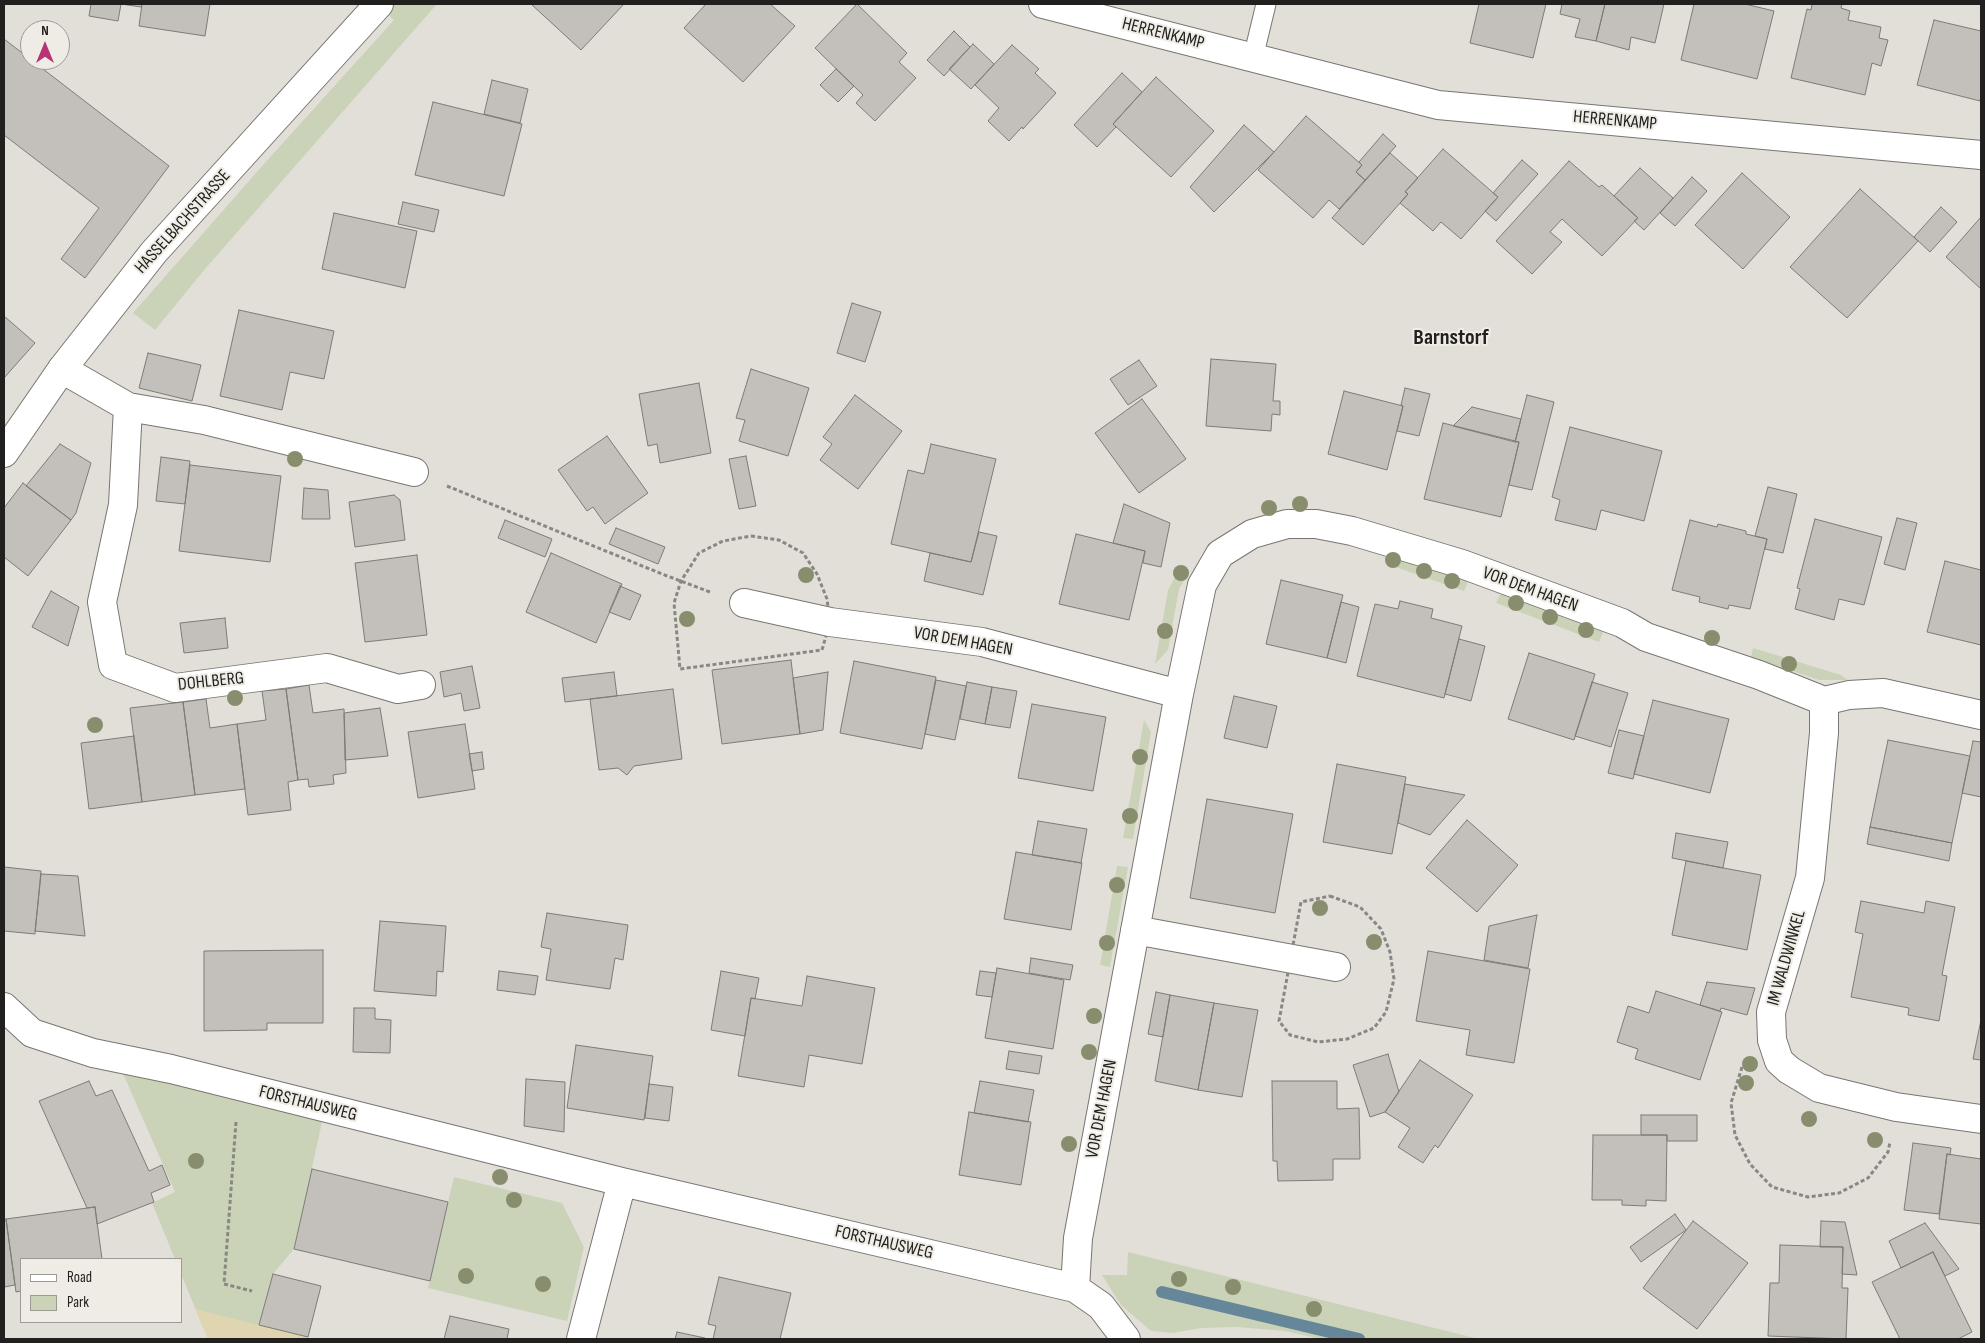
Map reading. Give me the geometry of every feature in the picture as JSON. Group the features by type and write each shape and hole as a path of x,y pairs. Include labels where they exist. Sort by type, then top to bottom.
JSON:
{"street":[{"name":"HASSELBACHSTRASSE","path":"4,453 62,369 154,252 379,4"},
{"name":"HERRENKAMP","path":"1043,4 1438,105 1981,154"},
{"path":"62,369 128,407 204,420 414,472"},
{"name":"DOHLBERG","path":"128,407 123,505 102,602 113,665 175,688 326,668 398,689 421,685"},
{"name":"VOR DEM HAGEN","path":"1075,1288 1078,1238 1179,694 1202,585 1220,554 1252,534 1287,524 1316,524 1352,531 1462,564 1622,623 1646,637 1759,675 1824,701"},
{"name":"VOR DEM HAGEN","path":"744,603 830,622 982,642 1179,694"},
{"path":"1824,701 1849,695 1883,693 1981,715"},
{"name":"IM WALDWINKEL","path":"1824,701 1824,733 1810,878 1771,1012 1772,1040 1779,1061 1788,1070 1819,1088 1896,1107 1981,1120"},
{"path":"1135,930 1336,967"},
{"name":"FORSTHAUSWEG","path":"4,1008 32,1033 92,1053 171,1069 622,1182 1075,1288 1101,1306 1126,1339"},
{"path":"581,1339 622,1182"}],"lane":[{"path":"1253,58 1266,4"}],"path":[{"path":"414,472 662,574 744,603"},
{"path":"1742,1065 1731,1103 1735,1135 1750,1164 1772,1187 1808,1197 1839,1193 1868,1178 1888,1152 1896,1107"},
{"path":"239,1087 224,1284 252,1291"}],"green space":[{"path":"376,4 437,4 205,269 155,330 133,313 394,20"},
{"path":"1391,554 1468,581 1464,591 1387,564"},
{"path":"1181,566 1190,571 1179,589 1168,650 1155,664 1168,590"},
{"path":"1501,593 1603,632 1599,642 1496,603"},
{"path":"1753,648 1841,675 1848,680 1819,680 1751,657"},
{"path":"1144,720 1151,732 1133,839 1123,838"},
{"path":"1117,866 1128,867 1110,967 1100,965"},
{"path":"118,1062 324,1113 294,1249 273,1274 259,1325 308,1337 308,1339 208,1339 182,1276 182,1258 175,1258 152,1203 175,1192"},
{"path":"454,1177 562,1203 584,1247 567,1321 428,1288"},
{"path":"1128,1252 1479,1339 1321,1339 1285,1331 1237,1327 1201,1328 1173,1333 1151,1331 1121,1305 1102,1275 1127,1275"}],"sand":[{"path":"195,1309 308,1337 308,1339 208,1339"}],"building":[{"path":"91,4 121,4 118,21 89,16"},
{"path":"121,4 142,4 141,7"},
{"path":"142,4 210,4 205,36 139,26"},
{"path":"531,4 624,4 581,50"},
{"path":"706,4 770,4 795,26 743,82 684,28"},
{"path":"857,4 907,53 899,62 916,78 875,121 856,103 863,95 815,48"},
{"path":"1479,4 1546,4 1533,58 1470,43"},
{"path":"1562,4 1605,4 1596,41 1575,37 1580,19 1560,14"},
{"path":"1605,4 1664,4 1655,43 1631,37 1629,50 1596,41"},
{"path":"1694,4 1745,4 1774,11 1757,79 1681,60"},
{"path":"1812,4 1842,4 1841,8 1850,11 1848,20 1881,27 1879,38 1888,40 1881,66 1872,63 1865,95 1791,78 1807,9 1811,10"},
{"path":"1934,20 1981,31 1980,101 1917,85"},
{"path":"954,31 970,47 944,76 927,60"},
{"path":"4,39 20,51 20,70 44,70 169,166 85,278 61,259 99,208 4,135"},
{"path":"973,44 994,64 971,89 949,69"},
{"path":"1012,45 1039,69 1035,73 1056,93 1023,129 1022,127 1009,141 988,121 999,108 975,85"},
{"path":"836,69 854,86 838,102 820,85"},
{"path":"1122,73 1142,92 1113,124 1116,127 1097,147 1074,125"},
{"path":"1156,77 1214,131 1171,177 1113,124"},
{"path":"492,80 528,89 520,123 484,114"},
{"path":"433,102 522,124 504,196 415,175"},
{"path":"1306,116 1362,165 1356,172 1365,180 1339,209 1329,200 1313,218 1258,170"},
{"path":"1244,125 1274,152 1214,212 1190,187"},
{"path":"1383,134 1396,146 1365,180 1356,172 1362,165 1359,162"},
{"path":"1443,149 1498,197 1461,239 1441,222 1433,231 1400,203 1408,194 1405,192"},
{"path":"1390,153 1418,178 1405,192 1408,194 1363,245 1332,218"},
{"path":"1522,160 1538,174 1496,221 1485,211 1498,197 1493,193"},
{"path":"1569,161 1599,187 1602,185 1638,218 1602,256 1562,219 1550,232 1562,242 1532,274 1496,241"},
{"path":"1640,168 1673,198 1644,230 1634,221 1638,218 1614,196"},
{"path":"1742,173 1790,217 1743,269 1695,225"},
{"path":"1692,177 1707,191 1675,226 1660,213"},
{"path":"1860,189 1918,241 1847,318 1790,267"},
{"path":"403,202 439,210 434,232 398,224"},
{"path":"1941,207 1957,222 1930,252 1914,237"},
{"path":"334,213 417,231 405,288 322,269"},
{"path":"1981,217 1981,289 1946,257"},
{"path":"852,303 881,312 865,362 837,353"},
{"path":"239,310 334,331 324,379 290,372 282,410 220,396"},
{"path":"4,316 35,343 4,378"},
{"path":"148,353 201,365 192,401 139,388"},
{"path":"1211,359 1276,364 1273,401 1280,401 1280,415 1272,414 1271,431 1206,426"},
{"path":"1139,360 1157,386 1128,405 1110,379"},
{"path":"751,369 809,388 788,456 739,441 745,420 736,418"},
{"path":"699,383 711,453 660,463 657,444 648,446 639,394"},
{"path":"1405,388 1430,394 1419,436 1397,431"},
{"path":"1344,391 1403,406 1387,470 1328,454"},
{"path":"855,395 902,431 858,489 820,460 832,444 823,437"},
{"path":"1527,395 1554,402 1532,490 1509,485 1519,442 1515,442"},
{"path":"1142,399 1186,459 1139,493 1095,433"},
{"path":"1472,407 1521,419 1515,442 1453,426"},
{"path":"1443,423 1519,442 1501,517 1424,499"},
{"path":"1570,427 1662,451 1644,521 1601,510 1596,530 1555,520 1560,500 1552,497"},
{"path":"607,436 648,493 605,524 593,507 587,511 558,470"},
{"path":"60,444 91,463 76,513 71,520 26,486"},
{"path":"931,444 996,459 971,562 891,544 908,470 924,474"},
{"path":"746,456 756,506 739,509 729,459"},
{"path":"161,457 190,461 185,504 156,501"},
{"path":"190,465 281,476 270,562 179,551"},
{"path":"23,483 71,520 28,576 4,557 4,508"},
{"path":"1768,487 1797,494 1783,553 1765,549 1767,539 1755,536"},
{"path":"304,488 328,490 330,519 302,519"},
{"path":"394,495 400,500 405,540 355,547 349,502"},
{"path":"1124,504 1170,523 1161,567 1143,563 1145,551 1113,543"},
{"path":"1897,518 1917,523 1905,570 1884,564"},
{"path":"1815,519 1882,537 1864,605 1839,599 1834,620 1795,609 1800,589 1797,588"},
{"path":"505,520 552,539 545,557 498,538"},
{"path":"1690,520 1717,527 1718,524 1746,531 1746,534 1767,539 1750,609 1729,605 1728,609 1699,602 1700,597 1672,590"},
{"path":"616,528 665,547 658,564 609,544"},
{"path":"979,532 997,536 983,595 924,581 930,553 971,562"},
{"path":"1076,534 1145,551 1129,620 1059,604"},
{"path":"551,553 622,584 596,643 526,612"},
{"path":"417,555 427,635 365,642 355,563"},
{"path":"1945,561 1981,570 1981,645 1927,632"},
{"path":"1281,580 1343,595 1327,658 1266,644"},
{"path":"620,586 641,595 630,620 609,612"},
{"path":"51,591 79,607 68,646 32,627"},
{"path":"1400,601 1433,609 1431,618 1462,626 1444,698 1357,676 1375,604 1398,609"},
{"path":"1341,602 1359,607 1346,663 1327,658"},
{"path":"225,618 228,648 184,653 180,623"},
{"path":"1459,639 1485,646 1471,701 1445,694"},
{"path":"1529,653 1595,674 1574,740 1508,719"},
{"path":"791,660 800,734 722,744 712,670"},
{"path":"854,661 936,677 922,749 840,733"},
{"path":"472,666 480,708 464,711 461,693 444,697 440,672"},
{"path":"614,672 617,696 565,702 562,678"},
{"path":"828,672 823,730 800,734 793,678"},
{"path":"936,680 966,686 955,740 925,734"},
{"path":"967,682 992,687 985,724 960,719"},
{"path":"1592,682 1628,693 1611,747 1575,736"},
{"path":"309,685 313,713 344,709 346,773 333,775 334,784 309,787 308,779 298,780 286,689"},
{"path":"992,687 1017,691 1010,728 985,724"},
{"path":"286,689 298,780 288,782 291,810 248,815 237,724 266,720 262,691"},
{"path":"673,689 682,759 634,766 627,775 618,768 599,770 590,699"},
{"path":"1234,696 1277,706 1267,748 1224,738"},
{"path":"206,699 210,728 237,724 245,789 195,795 183,702"},
{"path":"1653,700 1729,719 1710,793 1634,774"},
{"path":"183,702 195,795 142,802 130,708"},
{"path":"1032,704 1106,717 1093,791 1018,778"},
{"path":"380,708 388,756 345,760 344,713"},
{"path":"465,724 475,789 418,798 408,732"},
{"path":"1619,730 1644,736 1633,779 1608,773"},
{"path":"134,736 142,802 89,809 81,743"},
{"path":"1888,740 1970,756 1952,843 1870,827"},
{"path":"1973,741 1981,742 1981,797 1962,793"},
{"path":"482,752 484,769 472,771 469,754"},
{"path":"1337,764 1406,777 1392,854 1323,842"},
{"path":"1405,784 1465,795 1430,835 1398,823"},
{"path":"1207,799 1293,814 1275,913 1190,898"},
{"path":"1467,820 1518,865 1477,912 1426,868"},
{"path":"1038,821 1087,829 1081,863 1032,855"},
{"path":"1870,827 1952,843 1949,861 1867,844"},
{"path":"1676,833 1728,842 1723,868 1672,858"},
{"path":"1016,852 1082,863 1071,930 1004,919"},
{"path":"1686,861 1761,875 1747,950 1672,935"},
{"path":"4,867 41,871 35,934 4,931"},
{"path":"41,874 78,876 85,936 35,931"},
{"path":"1861,901 1924,913 1926,901 1955,907 1942,975 1947,976 1939,1021 1908,1015 1909,1008 1851,997 1863,934 1855,932"},
{"path":"547,913 628,925 623,960 615,958 610,989 546,980 551,949 541,947"},
{"path":"1537,915 1528,968 1484,960 1489,926"},
{"path":"380,921 446,926 443,972 437,971 436,996 374,991"},
{"path":"323,950 323,1023 267,1023 267,1030 204,1031 204,951"},
{"path":"1428,951 1530,969 1514,1063 1466,1055 1470,1030 1416,1021"},
{"path":"1031,958 1073,965 1070,980 1029,973"},
{"path":"997,968 1064,980 1053,1049 985,1038"},
{"path":"499,971 538,976 535,995 497,990"},
{"path":"721,971 759,978 755,999 751,998 745,1036 711,1030"},
{"path":"980,971 996,973 992,997 976,995"},
{"path":"807,976 875,988 862,1064 809,1055 804,1087 738,1076 751,998 802,1006"},
{"path":"1707,982 1755,988 1747,1015 1721,1008 1720,1011 1700,1005"},
{"path":"1656,991 1722,1012 1700,1080 1635,1059 1638,1049 1617,1042 1628,1006 1649,1013"},
{"path":"1156,992 1170,995 1163,1037 1148,1034"},
{"path":"1170,995 1214,1003 1198,1090 1155,1081"},
{"path":"1214,1003 1258,1010 1242,1097 1198,1090"},
{"path":"354,1008 375,1008 375,1019 391,1020 390,1053 353,1052"},
{"path":"1981,1020 1981,1060 1973,1059"},
{"path":"576,1045 653,1056 644,1120 567,1108"},
{"path":"1009,1051 1042,1056 1039,1074 1006,1069"},
{"path":"1388,1054 1399,1092 1385,1112 1370,1117 1353,1065"},
{"path":"1420,1060 1473,1095 1438,1148 1435,1145 1423,1163 1398,1147 1410,1128 1385,1112"},
{"path":"526,1079 565,1082 564,1132 524,1126"},
{"path":"89,1081 96,1096 112,1090 149,1171 162,1165 170,1185 151,1193 154,1202 97,1224 95,1207 87,1208 39,1101"},
{"path":"980,1081 1034,1090 1028,1122 974,1113"},
{"path":"1272,1081 1337,1081 1337,1109 1359,1108 1360,1159 1333,1159 1333,1180 1278,1181 1277,1161 1273,1161"},
{"path":"649,1084 673,1087 669,1121 645,1118"},
{"path":"969,1112 1031,1122 1021,1185 959,1175"},
{"path":"1641,1115 1697,1115 1697,1141 1667,1141 1667,1135 1641,1135"},
{"path":"1593,1135 1667,1135 1666,1201 1646,1200 1646,1206 1622,1205 1622,1200 1592,1200"},
{"path":"1913,1143 1951,1148 1950,1155 1947,1154 1939,1214 1904,1210"},
{"path":"1947,1154 1981,1159 1981,1224 1939,1219"},
{"path":"312,1169 448,1202 430,1281 294,1249"},
{"path":"95,1207 102,1258 20,1258 20,1291 16,1292 6,1219"},
{"path":"1675,1214 1686,1230 1641,1262 1630,1247"},
{"path":"4,1219 6,1219 15,1285 4,1287"},
{"path":"1693,1221 1748,1263 1697,1329 1643,1288"},
{"path":"1821,1221 1845,1222 1857,1275 1842,1274 1843,1247 1820,1247"},
{"path":"1925,1223 1959,1269 1945,1276 1933,1252 1901,1268 1889,1241"},
{"path":"1780,1245 1843,1247 1842,1288 1848,1288 1846,1339 1768,1336 1770,1283 1779,1283"},
{"path":"1933,1252 1972,1332 1958,1339 1900,1339 1872,1282"},
{"path":"273,1274 321,1286 308,1337 259,1325"},
{"path":"719,1277 791,1293 780,1339 713,1339 716,1326 708,1324"},
{"path":"450,1316 509,1329 507,1339 444,1339"},
{"path":"677,1332 705,1338 675,1339"}],"waterway":[{"path":"1162,1292 1359,1339"}],"district":[{"name":"Barnstorf","path":"1451,338"}]}
